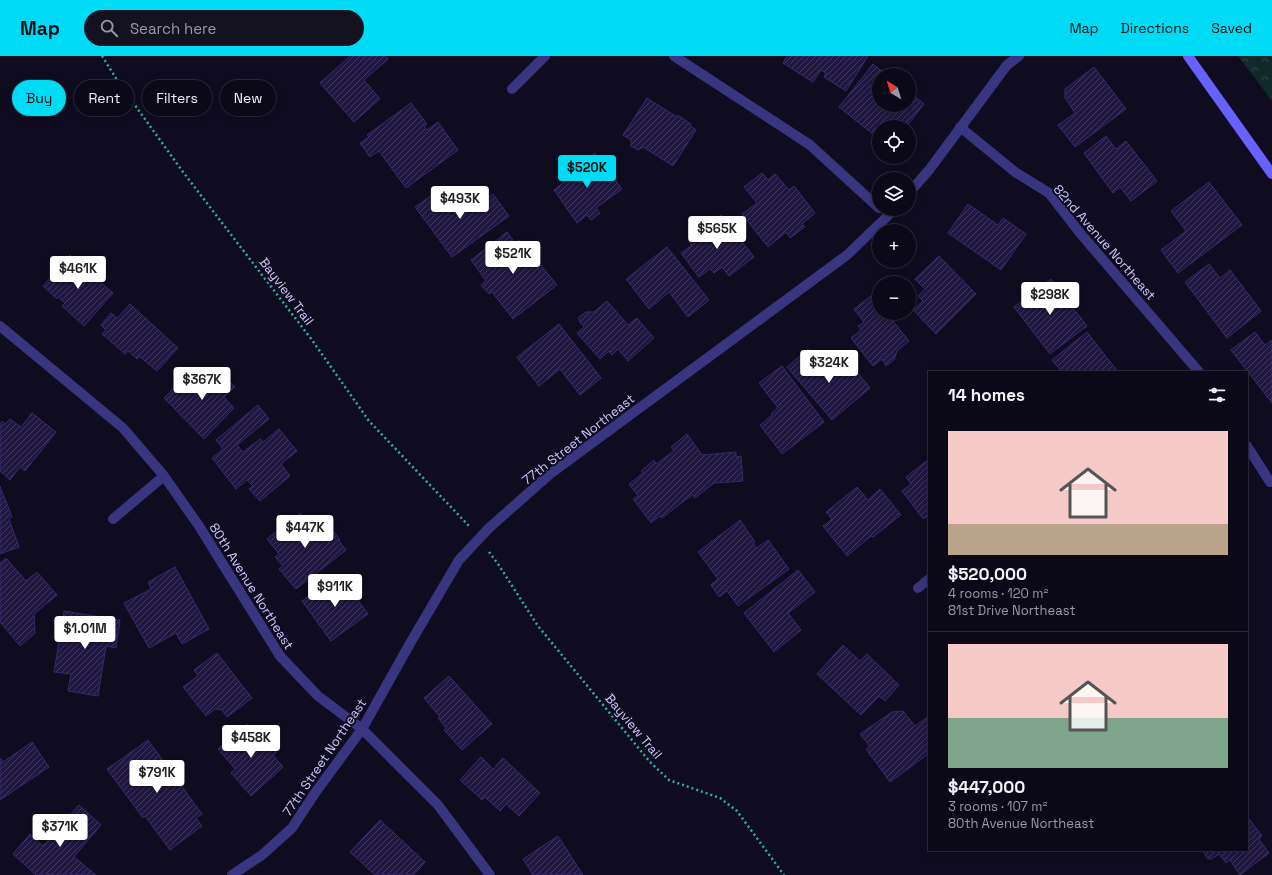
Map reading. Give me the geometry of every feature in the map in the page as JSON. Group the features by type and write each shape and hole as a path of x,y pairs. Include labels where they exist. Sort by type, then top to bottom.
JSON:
{"street":[{"path":"512,90 545,56"},
{"path":"674,56 810,145 872,201"},
{"path":"916,185 929,170 1007,65 1019,56"},
{"path":"1188,56 1272,174"},
{"name":"82nd Avenue Northeast","path":"960,127 1015,172 1049,193 1080,233 1198,371"},
{"name":"77th Street Northeast","path":"232,875 262,855 292,828 315,793 362,729 412,640 460,560 490,528 550,474 847,255 889,216"},
{"name":"80th Avenue Northeast","path":"0,326 123,428 164,476 199,526 280,656 318,696 362,729 438,805 490,875"},
{"path":"1248,448 1270,482"},
{"path":"113,519 164,476"},
{"path":"918,588 928,580"}],"path":[{"name":"Bayview Trail","path":"102,56 118,83 183,172 312,340 369,421 470,526"},
{"name":"Bayview Trail","path":"493,558 538,626 650,762 669,780 720,798 737,811 784,875"}],"green space":[{"path":"1238,56 1272,56 1272,101"}],"building":[{"path":"350,56 386,56 388,59 364,80 380,99 354,122 320,83"},
{"path":"787,56 868,56 846,91 824,77 826,73 821,70 813,82 783,63"},
{"path":"873,64 878,68 872,68 872,112 916,112 916,98 924,104 911,120 872,120 872,133 839,107"},
{"path":"1094,67 1126,109 1075,147 1058,125 1075,113 1065,98 1065,89"},
{"path":"647,98 677,117 678,115 691,124 690,125 696,130 673,166 643,147 638,150 631,146 631,140 623,135"},
{"path":"411,103 427,124 424,127 427,130 438,122 458,150 406,188 379,151 370,157 360,143 369,137 367,135"},
{"path":"1106,136 1116,149 1126,141 1157,181 1131,201 1120,187 1113,193 1084,153"},
{"path":"595,153 622,189 596,208 600,213 591,220 587,215 577,223 554,190 564,182 562,179"},
{"path":"762,173 768,180 775,174 789,190 794,186 815,213 802,224 805,227 790,238 786,232 768,247 742,214 757,203 744,187"},
{"path":"1209,182 1242,225 1178,273 1161,250 1186,231 1171,211"},
{"path":"442,188 462,216 493,194 509,216 452,257 415,207"},
{"path":"968,204 998,225 1003,218 1026,234 1001,270 948,233"},
{"path":"721,215 754,257 729,276 722,267 714,273 710,269 699,277 681,253 692,245 689,242"},
{"path":"507,232 515,243 519,240 528,253 525,256 530,262 535,258 557,285 513,319 492,292 489,294 481,285 486,281 471,260"},
{"path":"667,247 709,300 688,317 669,292 649,309 626,279"},
{"path":"70,255 113,293 84,326 62,306 65,303 58,297 57,299 43,286"},
{"path":"939,256 976,294 936,334 916,313 916,307 923,301 918,296 925,289 916,280 916,278"},
{"path":"1209,264 1220,278 1230,270 1261,311 1227,338 1185,282"},
{"path":"1051,279 1087,326 1050,354 1014,307"},
{"path":"872,295 872,320 892,320 909,341 897,351 894,360 886,366 882,359 873,366 851,338 861,330 858,326 864,322 854,309"},
{"path":"607,301 628,325 637,318 654,338 628,361 618,349 612,355 609,351 600,359 577,333 584,327 579,321 579,317 586,312 594,312"},
{"path":"130,304 178,348 157,371 139,356 137,359 128,351 125,354 102,334 106,330 101,325 111,313 117,318"},
{"path":"559,324 601,378 580,395 560,369 539,386 517,357"},
{"path":"1087,332 1117,371 1061,371 1052,360"},
{"path":"1255,332 1265,345 1272,340 1272,403 1248,371 1231,350"},
{"path":"808,349 829,374 834,369 836,371 848,361 870,388 832,420 787,367"},
{"path":"782,366 824,422 782,454 760,425 778,408 759,383"},
{"path":"193,369 200,376 203,373 212,381 220,372 235,387 224,397 234,408 204,439 164,398"},
{"path":"258,405 269,419 237,445 243,452 260,439 263,442 279,429 297,451 281,464 290,476 260,501 249,489 253,486 247,480 236,489 212,458 223,449 216,440"},
{"path":"32,413 56,432 25,471 20,467 10,480 0,471 0,424 2,421 5,424 10,419 21,427"},
{"path":"687,434 702,455 736,452 736,457 741,456 743,481 714,483 695,498 692,495 662,518 660,516 651,523 633,499 638,496 629,484 643,473 641,471 654,460 656,464 674,451 671,447"},
{"path":"928,460 928,516 923,519 902,491 911,484 906,477"},
{"path":"0,486 12,517 9,519 19,547 0,554"},
{"path":"857,487 868,500 880,489 901,515 873,537 871,536 847,556 823,526 832,519 826,512"},
{"path":"300,513 309,525 318,518 327,530 330,527 346,550 296,589 279,569 283,566 275,557 279,554 267,539"},
{"path":"740,520 755,542 753,543 756,548 768,540 789,569 738,606 727,591 719,597 711,585 718,579 698,552"},
{"path":"6,558 26,581 37,572 57,595 34,614 35,633 20,646 0,622 0,563"},
{"path":"175,567 209,629 182,644 176,633 149,648 124,603 151,589 148,582"},
{"path":"798,570 815,592 788,613 801,630 774,652 744,613"},
{"path":"339,574 368,614 331,641 302,601"},
{"path":"64,611 120,620 116,648 106,646 98,696 68,691 71,674 54,672"},
{"path":"843,645 860,661 867,654 899,685 885,701 879,696 861,715 817,674"},
{"path":"217,653 252,698 227,717 222,710 215,709 206,716 183,687 198,676 194,670"},
{"path":"449,676 492,724 462,750 444,730 446,728 438,718 440,717 424,698"},
{"path":"903,711 915,726 928,717 928,756 927,755 890,782 866,749 870,747 860,734 892,712"},
{"path":"247,724 254,732 257,730 277,752 273,755 283,767 251,796 231,773 235,769 218,749"},
{"path":"148,740 202,814 196,818 202,826 170,850 145,816 143,818 107,769"},
{"path":"32,742 49,767 0,800 0,758 3,762"},
{"path":"481,757 493,769 503,758 540,793 519,816 506,804 500,811 485,797 482,800 460,780"},
{"path":"79,805 101,825 74,857 96,875 36,875 13,854 30,834 43,846"},
{"path":"1248,817 1262,836 1259,839 1269,853 1240,875 1230,860 1226,863 1219,854 1212,859 1208,859 1203,851 1248,851"},
{"path":"380,820 425,862 414,875 375,875 350,852"},
{"path":"558,836 583,875 533,875 523,859"}]}
